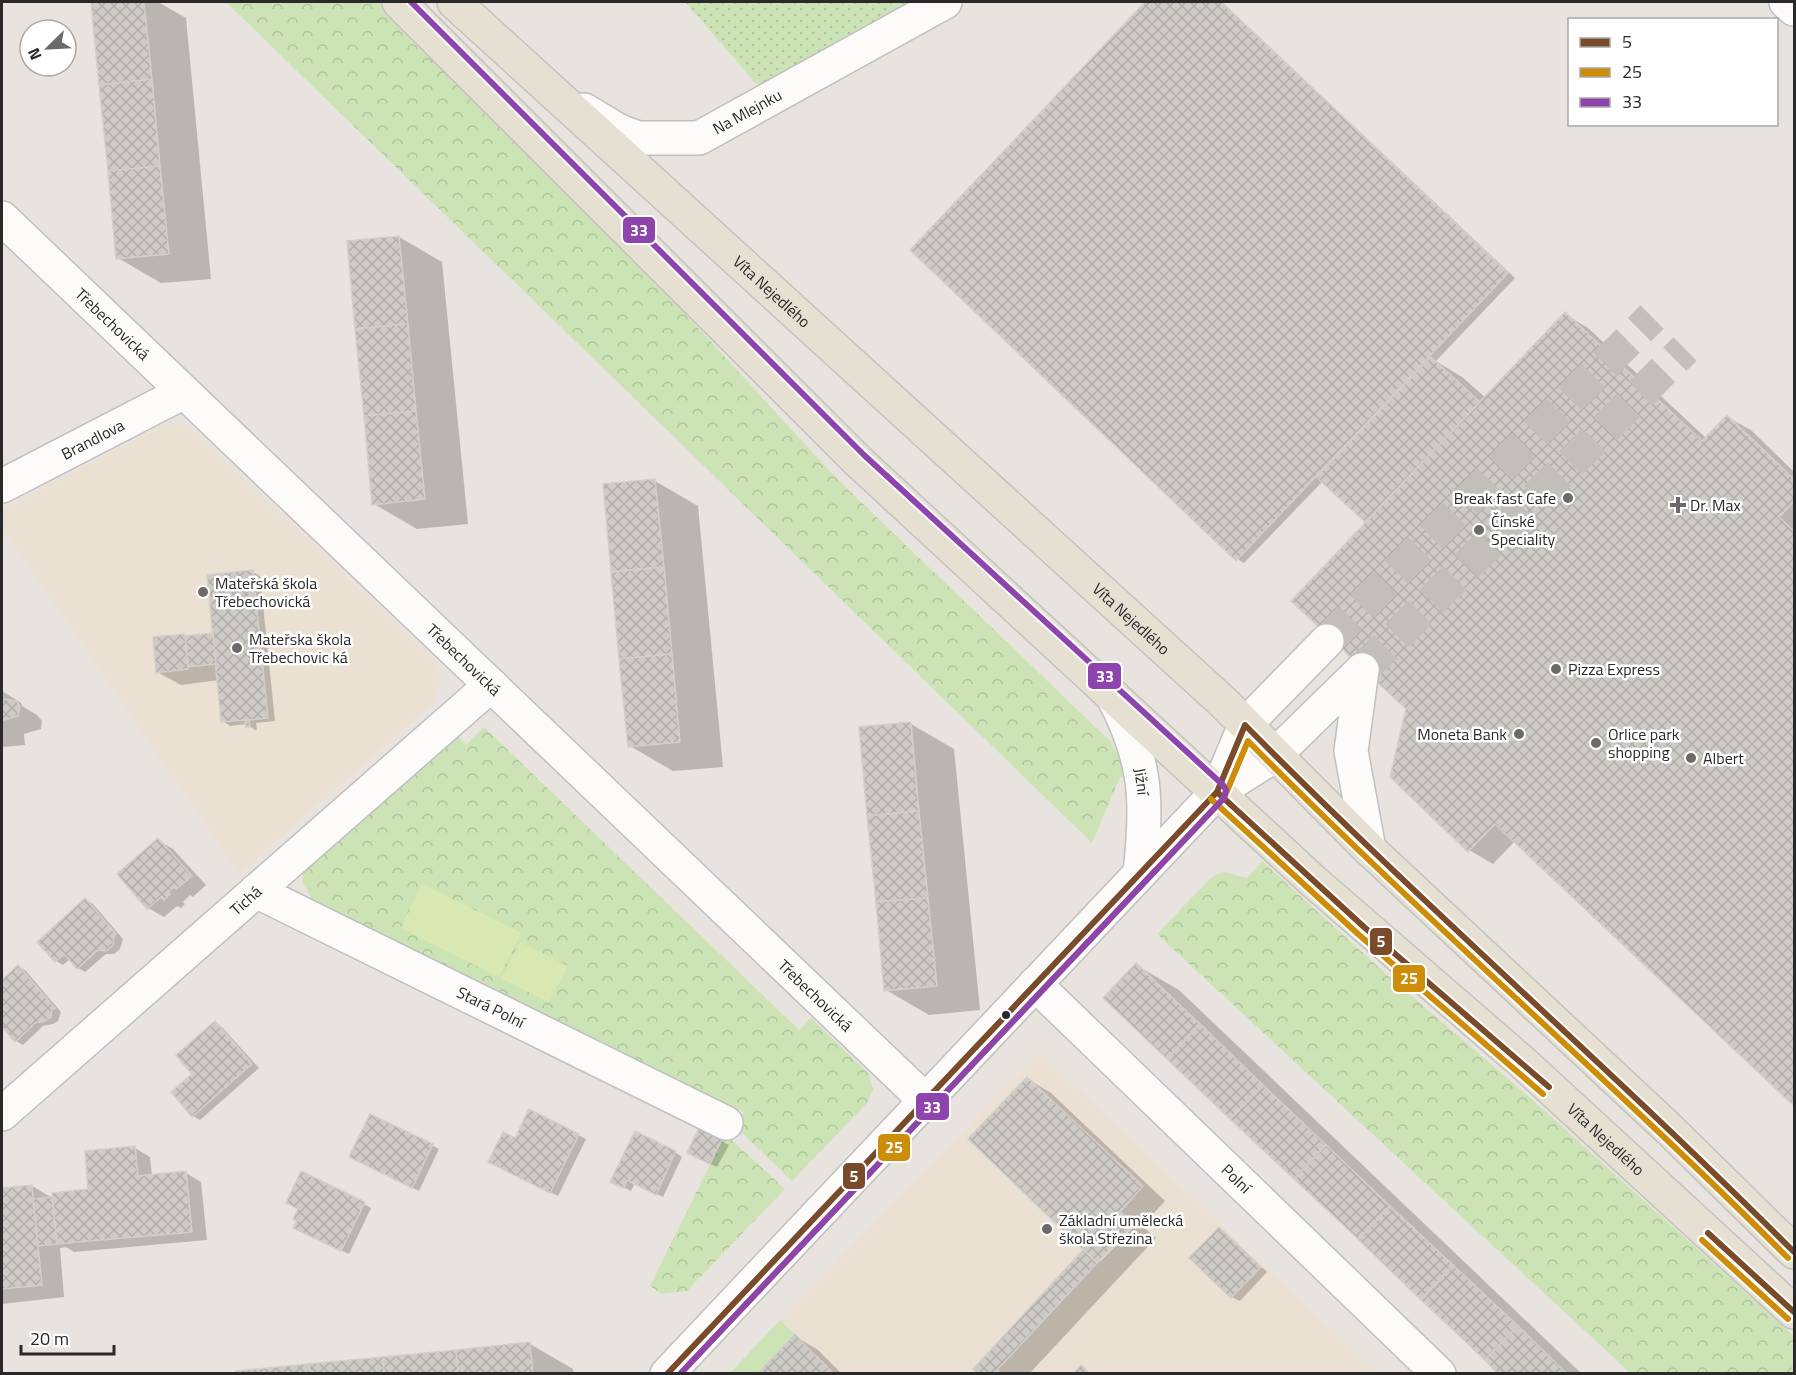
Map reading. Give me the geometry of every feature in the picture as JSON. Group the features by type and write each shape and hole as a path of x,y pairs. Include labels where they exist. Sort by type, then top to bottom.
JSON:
{"main road":[{"name":"Víta Nejedlého","path":"399,2 858,461 1364,927 1569,1105 1794,1312"},
{"name":"Víta Nejedlého","path":"454,2 1207,687 1369,849 1662,1122 1794,1252"}],"street":[{"name":"Na Mlejnku","path":"542,83 619,131 638,138 699,138 945,2"},
{"path":"1786,2 1794,9"},
{"name":"Třebechovická","path":"2,218 925,1100"},
{"name":"Brandlova","path":"2,486 184,392"},
{"path":"1217,792 1245,725 1327,641"},
{"path":"667,1374 1217,792 1274,756 1362,670 1350,751 1369,849"},
{"name":"Tichá","path":"2,1114 491,685"},
{"name":"Jižní","path":"1111,694 1133,740 1144,788 1146,818 1140,873"},
{"name":"Stará Polní","path":"256,891 726,1124"},
{"name":"Polní","path":"1035,984 1438,1374"}],"shaded area":[{"name":"Mateřská škola Třebechovická","path":"175,423 192,429 429,656 438,670 440,681 435,700 429,707 239,874 2,527 2,510 165,424"},
{"name":"Základní umělecká škola Střezina","path":"1039,1052 1378,1373 729,1374"}],"green space":[{"path":"226,2 379,2 587,207 837,479 1111,742 1130,778 1120,777 1092,843"},
{"path":"685,2 910,2 759,87"},
{"path":"484,727 799,1030 811,1018 869,1074 873,1090 867,1103 792,1181 739,1130 738,1122 744,1112 313,900 303,883 303,861 452,730 466,745"},
{"path":"1262,861 1794,1336 1794,1373 1630,1373 1157,934 1210,879 1225,872 1247,878"},
{"path":"422,884 521,933 499,977 401,928"},
{"path":"520,942 568,966 549,1002 501,978"},
{"path":"725,1134 785,1189 687,1291 662,1294 650,1286"},
{"path":"780,1320 795,1334 757,1373 729,1374"}],"building":[{"path":"91,2 144,2 152,79 99,85"},
{"path":"1145,2 1221,2 1508,273 1236,561 910,250"},
{"path":"152,79 160,166 108,171 99,85"},
{"path":"160,166 169,254 116,259 108,171"},
{"path":"399,236 408,324 355,329 347,241"},
{"name":"Orlice park shopping","path":"1565,312 1702,441 1727,415 1794,479 1794,502 1779,517 1794,531 1794,1106 1495,824 1468,852 1390,777 1406,709 1291,601"},
{"path":"408,324 416,411 364,416 355,329"},
{"path":"1431,357 1480,402 1365,522 1316,477"},
{"path":"416,411 425,499 372,505 364,416"},
{"path":"655,479 664,567 611,572 603,484"},
{"path":"664,567 672,654 619,659 611,572"},
{"name":"Mateřska škola Třebechovic ká","path":"253,570 268,718 249,720 250,727 246,727 245,720 221,722 207,575"},
{"path":"213,633 216,664 188,667 185,636"},
{"path":"185,634 188,669 156,673 153,637"},
{"path":"672,654 680,742 628,747 619,659"},
{"path":"2,699 16,701 20,706 18,716 2,721"},
{"path":"911,722 919,811 867,816 859,727"},
{"path":"919,811 928,898 876,902 867,816"},
{"path":"158,838 192,876 176,889 175,887 168,892 170,894 164,900 161,897 147,909 117,874"},
{"path":"85,898 116,934 113,945 106,951 98,950 77,969 64,954 55,962 37,942"},
{"path":"928,898 937,986 884,991 876,902"},
{"path":"1136,963 1200,1024 1167,1059 1103,998"},
{"path":"18,965 55,1008 52,1010 51,1017 35,1023 15,1042 2,1027 2,980"},
{"path":"215,1021 252,1064 192,1117 171,1092 192,1074 176,1055"},
{"path":"1200,1024 1263,1085 1230,1119 1167,1059"},
{"path":"1027,1077 1143,1186 1120,1212 1134,1224 1097,1263 968,1139"},
{"path":"1263,1085 1326,1145 1294,1179 1230,1119"},
{"path":"529,1109 579,1134 550,1193 488,1162 503,1132 515,1138"},
{"path":"370,1114 433,1144 412,1188 349,1157"},
{"path":"699,1128 722,1139 710,1164 687,1153"},
{"path":"635,1131 676,1151 656,1195 627,1180 624,1188 610,1182"},
{"path":"1326,1145 1390,1206 1358,1239 1294,1179"},
{"path":"135,1146 138,1176 186,1171 192,1232 57,1244 52,1193 88,1189 85,1151"},
{"path":"301,1171 365,1202 341,1251 293,1228 297,1221 293,1219 298,1209 286,1203"},
{"path":"32,1185 42,1285 2,1289 2,1188"},
{"path":"52,1197 57,1244 38,1246 33,1199"},
{"path":"1390,1206 1453,1265 1421,1300 1358,1239"},
{"path":"1219,1227 1261,1267 1231,1298 1189,1258"},
{"path":"1083,1250 1097,1263 997,1370 1000,1374 978,1374 973,1369"},
{"path":"1453,1265 1518,1326 1485,1360 1421,1300"},
{"path":"1518,1326 1567,1374 1498,1374 1485,1360"},
{"path":"795,1334 806,1346 834,1374 757,1374"},
{"path":"530,1342 533,1374 458,1374 456,1350"},
{"path":"456,1350 458,1374 384,1374 383,1357"},
{"path":"383,1357 384,1374 310,1374 309,1364"},
{"path":"309,1364 310,1374 236,1374 236,1371"},
{"path":"1081,1365 1090,1374 1073,1374"}],"tunnel":[{"path":"1327,641 1652,317"},
{"path":"1362,670 1685,349"}],"transit line":[{"name":"33","path":"411,2 864,455 1226,790 1224,798 680,1374"},
{"name":"5","path":"667,1374 1217,792 1245,725 1312,792 1658,1119 1794,1252"},
{"name":"25","path":"680,1374 1224,798 1248,741 1381,872 1654,1128 1788,1258"},
{"name":"5","path":"1217,792 1364,927 1549,1087"},
{"name":"25","path":"1211,799 1358,934 1543,1094"},
{"name":"5","path":"1708,1233 1794,1312"},
{"name":"25","path":"1702,1240 1788,1319"}],"place":[{"name":"Break fast Cafe","path":"1568,498"},
{"name":"Dr. Max","path":"1678,505"},
{"name":"Čínské Speciality","path":"1479,530"},
{"name":"Mateřská škola Třebechovická","path":"203,592"},
{"name":"Mateřska škola Třebechovic ká","path":"237,648"},
{"name":"Pizza Express","path":"1556,669"},
{"name":"Moneta Bank","path":"1519,734"},
{"name":"Orlice park shopping","path":"1596,743"},
{"name":"Albert","path":"1691,758"},
{"name":"Základní umělecká škola Střezina","path":"1047,1229"}]}
